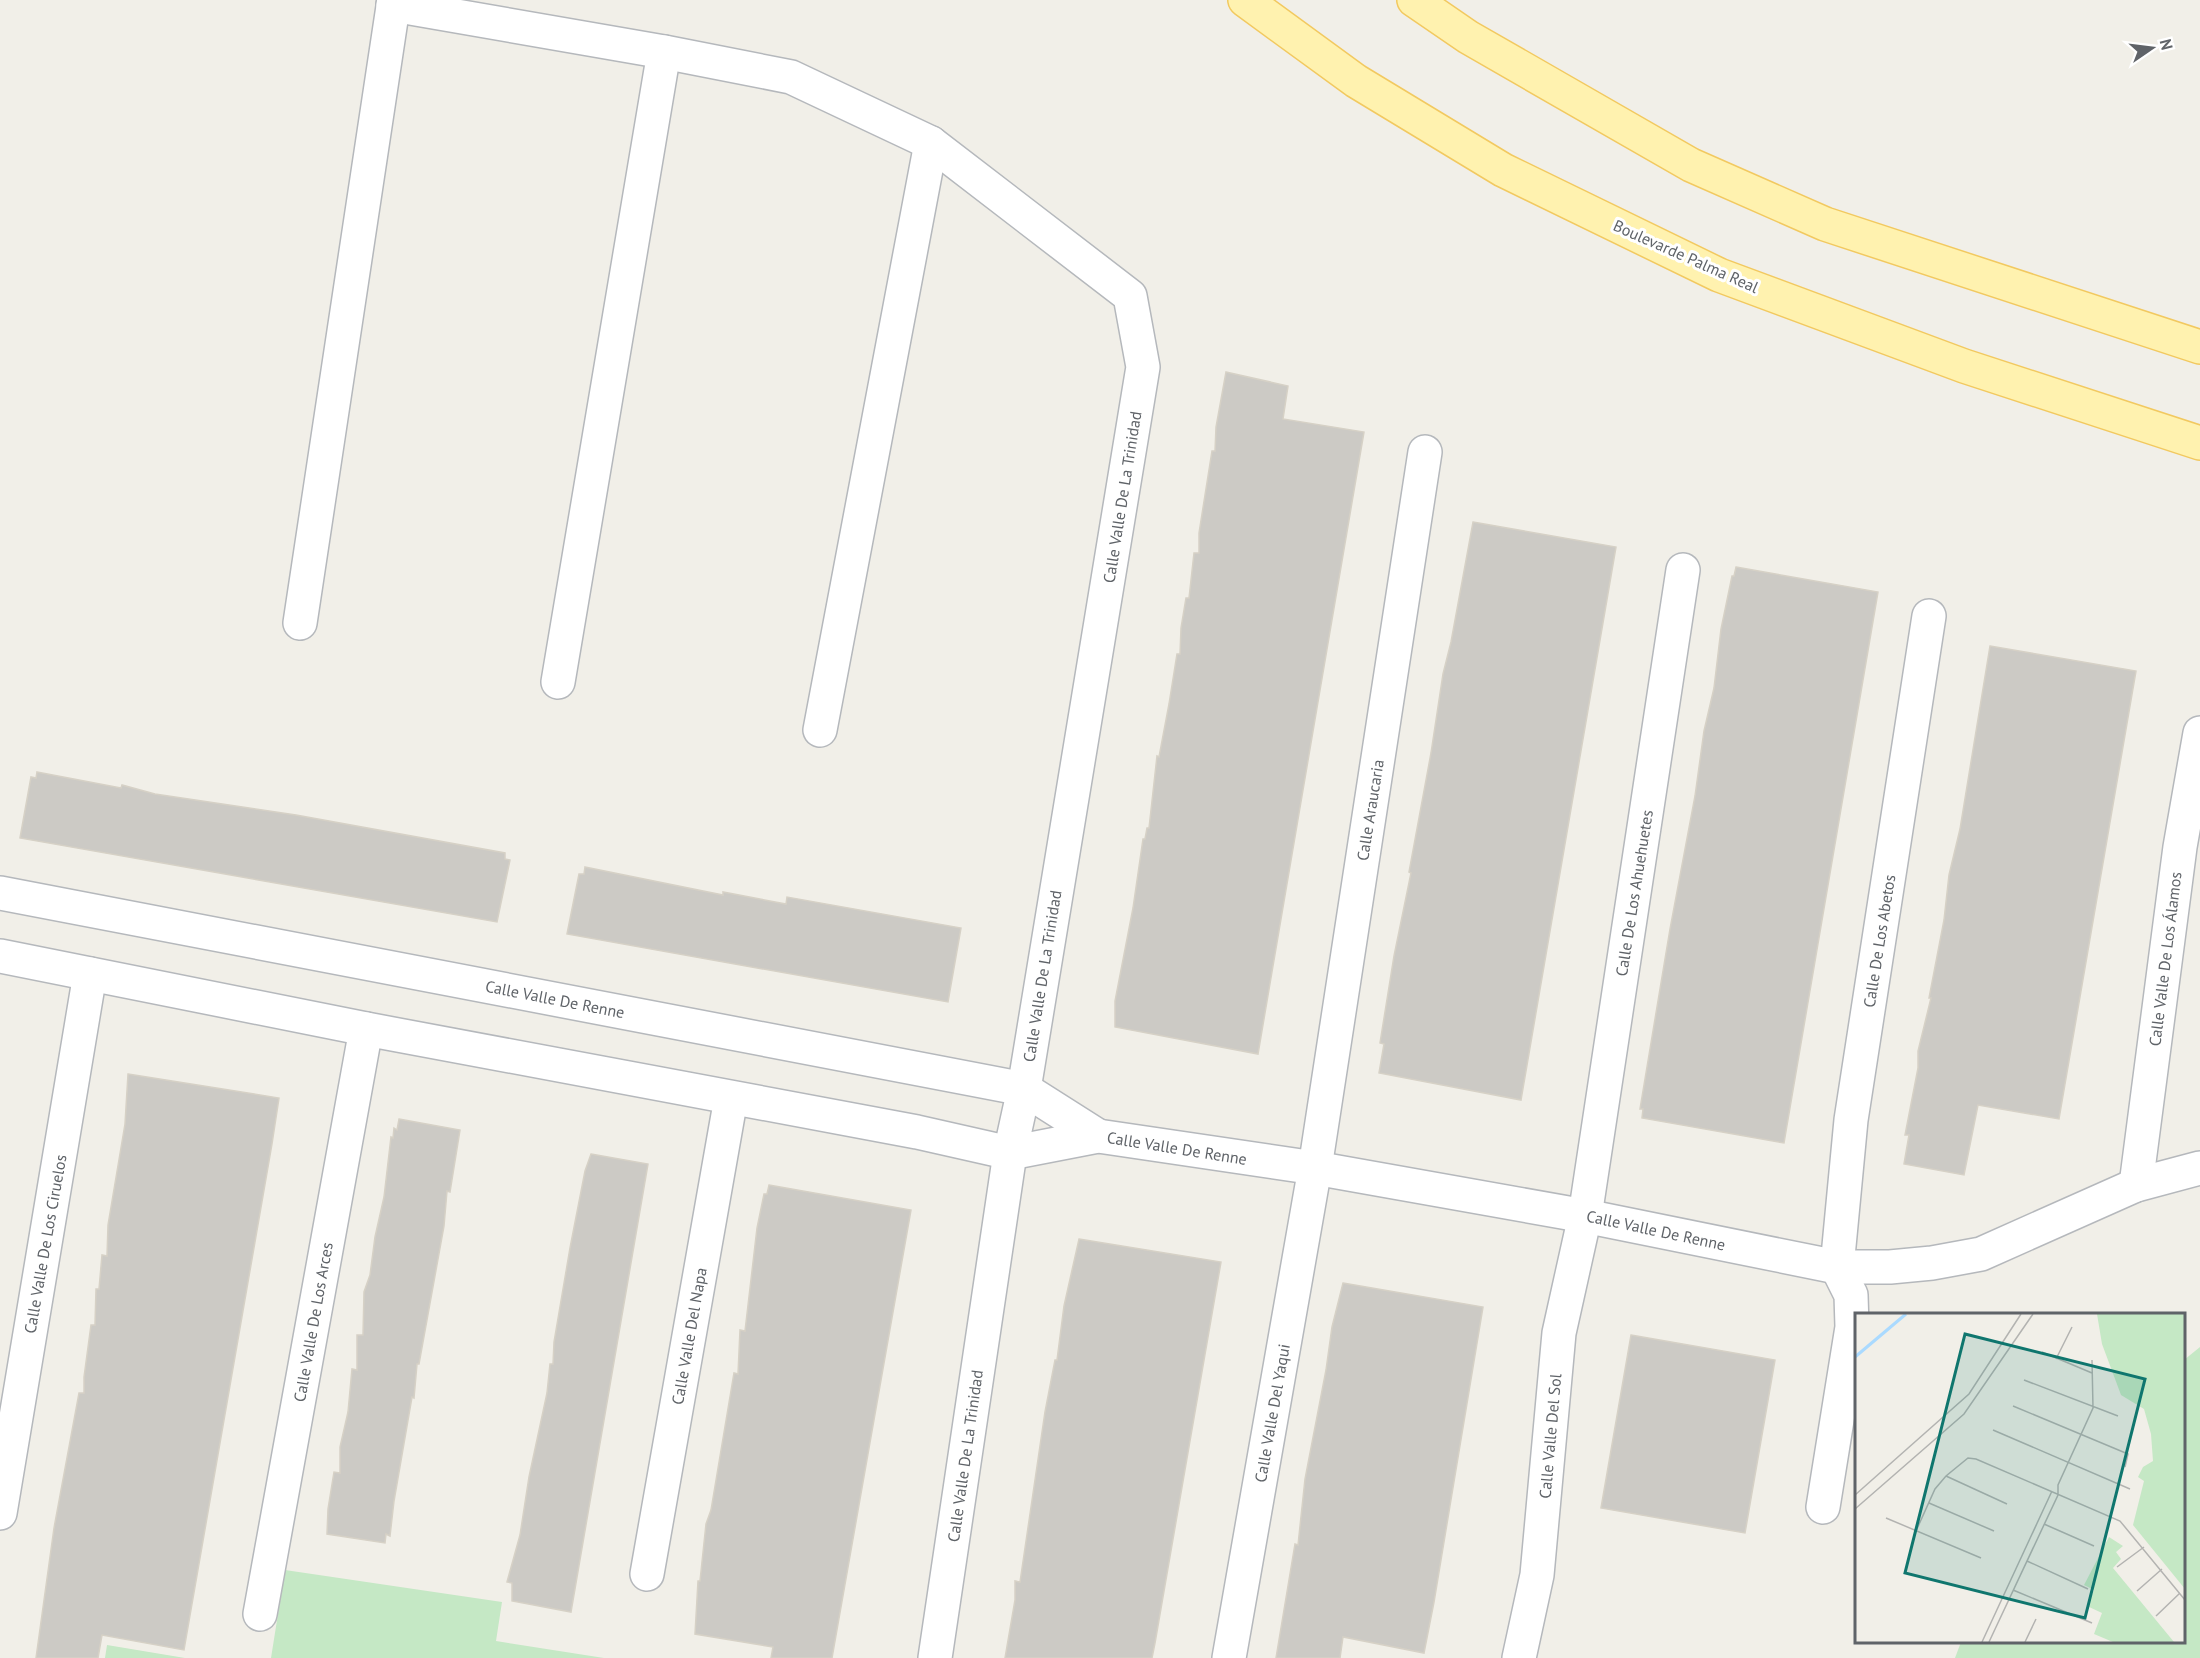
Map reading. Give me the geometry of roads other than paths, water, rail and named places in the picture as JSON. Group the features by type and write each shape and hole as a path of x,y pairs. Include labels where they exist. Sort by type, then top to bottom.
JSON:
{"main road":[{"name":"Boulevarde Palma Real","path":"1245,0 1356,81 1503,170 1719,275 1964,366 2200,443"},
{"path":"1414,0 1468,37 1691,165 1825,224 2200,347"}],"street":[{"path":"300,623 394,3 792,77 931,143 820,730"},
{"path":"558,682 664,52"},
{"name":"Calle Valle De La Trinidad","path":"931,143 1130,296 1143,367 1024,1089 1010,1153 935,1658"},
{"name":"Calle Araucaria","path":"1315,1168 1425,452"},
{"name":"Calle De Los Ahuehuetes","path":"1585,1216 1683,570"},
{"name":"Calle De Los Abetos","path":"1837,1267 1851,1120 1929,616"},
{"name":"Calle Valle De Los Álamos","path":"2136,1185 2190,850 2200,733"},
{"name":"Calle Valle De Renne","path":"0,893 1024,1089 1098,1136"},
{"name":"Calle Valle De Renne","path":"0,956 366,1029 917,1132 1010,1153 1098,1136 1315,1168 1585,1216 1837,1267 1890,1267 1932,1263 1981,1254 2136,1185 2200,1168"},
{"name":"Calle Valle De Los Ciruelos","path":"0,1513 90,974"},
{"name":"Calle Valle De Los Arces","path":"260,1614 366,1029"},
{"name":"Calle Valle Del Napa","path":"647,1574 731,1098"},
{"name":"Calle Valle Del Yaqui","path":"1229,1658 1315,1168"},
{"name":"Calle Valle Del Sol","path":"1520,1658 1537,1575 1559,1333 1585,1216"},
{"path":"1823,1507 1852,1327 1851,1295 1837,1267"}]}
